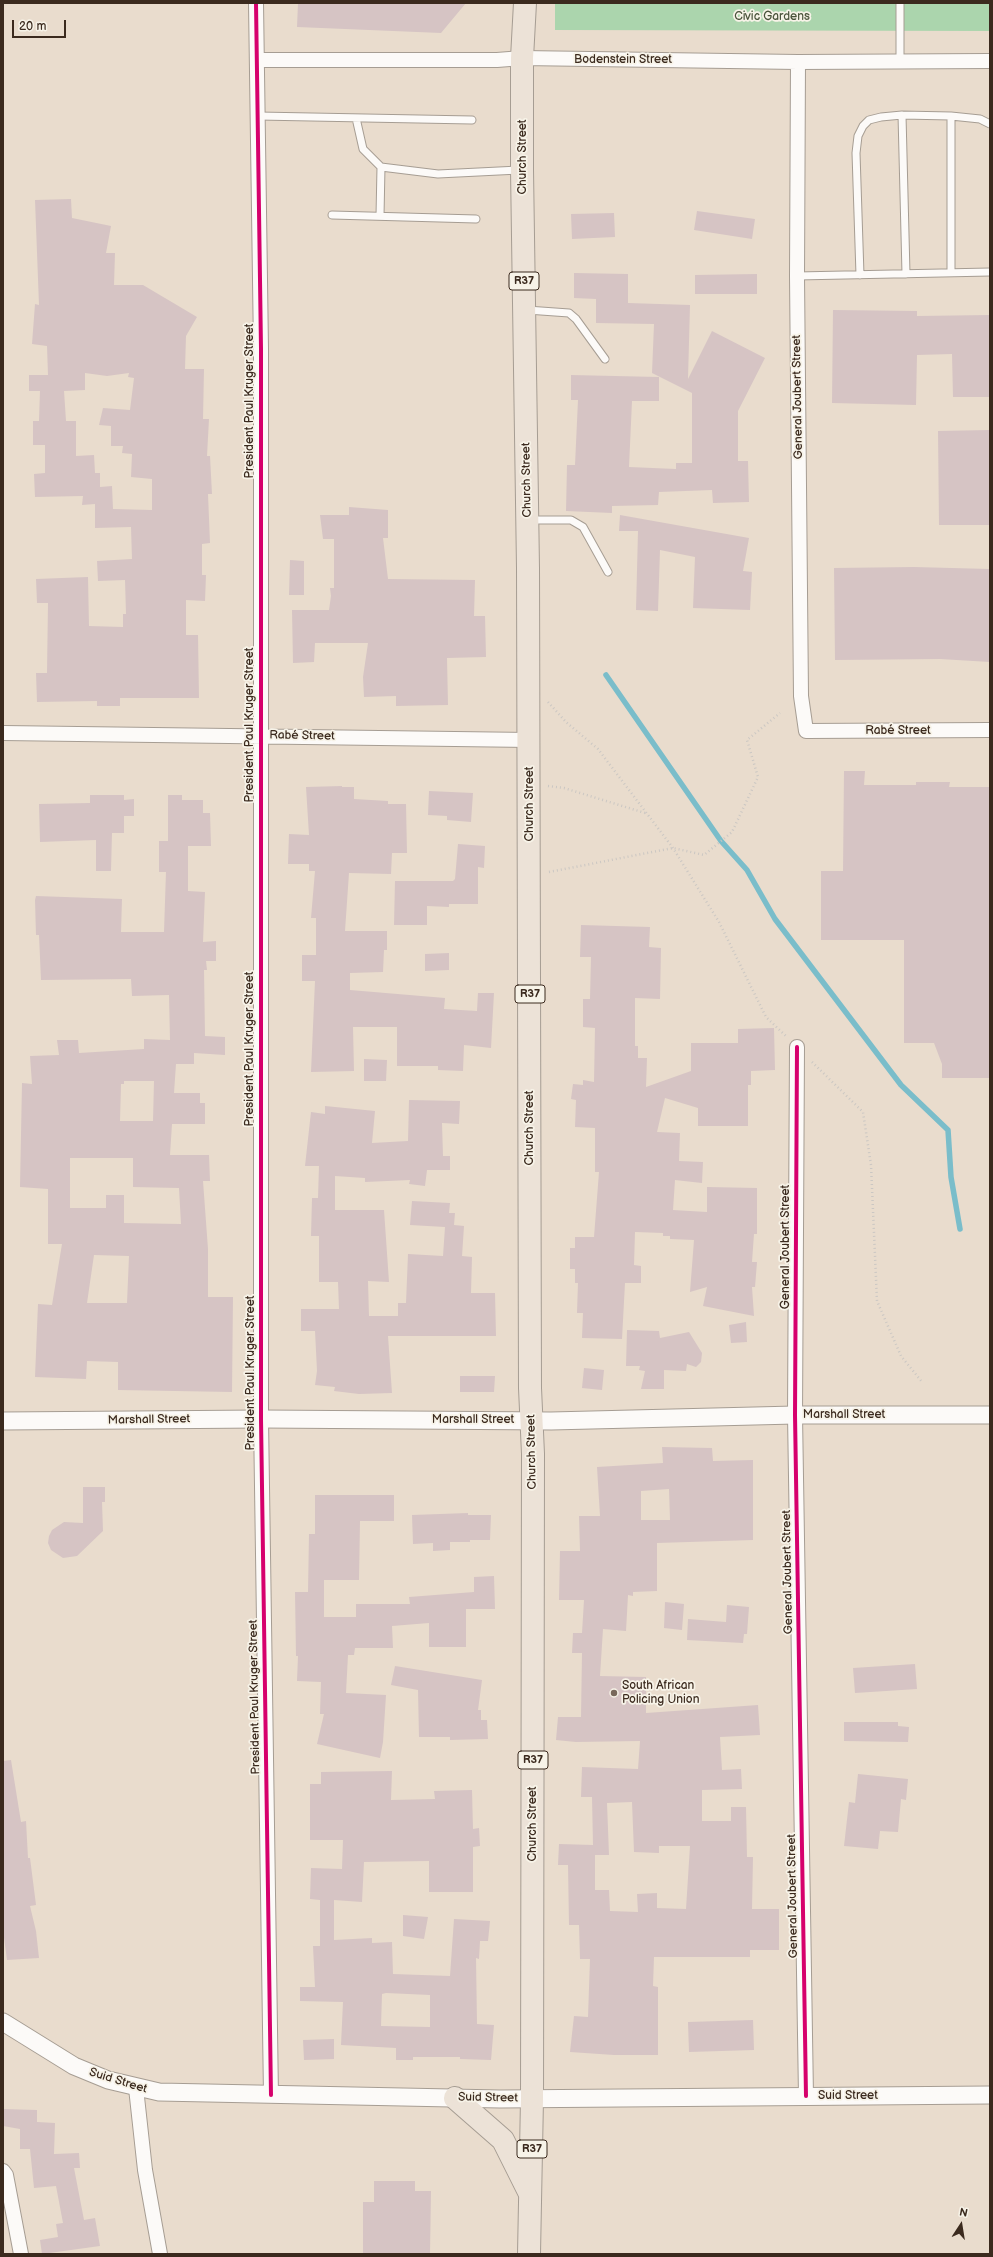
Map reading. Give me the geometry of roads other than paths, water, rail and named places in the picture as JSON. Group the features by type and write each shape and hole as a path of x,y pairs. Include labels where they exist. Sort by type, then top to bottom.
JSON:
{"main road":[{"name":"Church Street","path":"524,3 522,58 522,170 530,740 530,1388 532,1420 532,2198 529,2254"},
{"path":"455,2098 503,2140 510,2151 532,2198"}],"street":[{"name":"President Paul Kruger Street","path":"256,3 260,235 259,736 261,1419 270,2095"},
{"name":"Bodenstein Street","path":"257,60 497,60 522,58 798,62 990,61"},
{"name":"General Joubert Street","path":"798,62 797,276 802,696 806,732"},
{"name":"Rabé Street","path":"806,732 990,730"},
{"name":"Rabé Street","path":"3,733 530,740"},
{"name":"General Joubert Street","path":"797,1046 795,1415 806,2096"},
{"name":"Marshall Street","path":"3,1421 261,1419 532,1420 795,1415 990,1415"},
{"name":"Suid Street","path":"3,2022 74,2066 108,2080 136,2088 159,2092 532,2099 990,2095"},
{"path":"136,2088 145,2170 160,2254"},
{"path":"3,2171 6,2176 21,2254"}],"lane":[{"path":"900,3 900,62"},
{"path":"258,116 472,120"},
{"path":"860,275 856,153 858,136 869,120 881,116 951,116 980,119 990,124"},
{"path":"902,116 906,274"},
{"path":"951,116 951,273"},
{"path":"356,118 363,149 381,167 438,174 522,170"},
{"path":"380,216 381,167"},
{"path":"332,215 476,219"},
{"path":"797,276 990,272"},
{"path":"524,310 568,312 576,319 605,359"},
{"path":"528,512 571,520 583,527 608,572"}],"waterway":[{"path":"606,675 721,841 747,870 775,919 901,1085 948,1130 951,1177 960,1229"}],"place":[{"name":"South African Policing Union","path":"614,1693"}],"park label":[{"name":"Civic Gardens","path":"772,17"}]}
